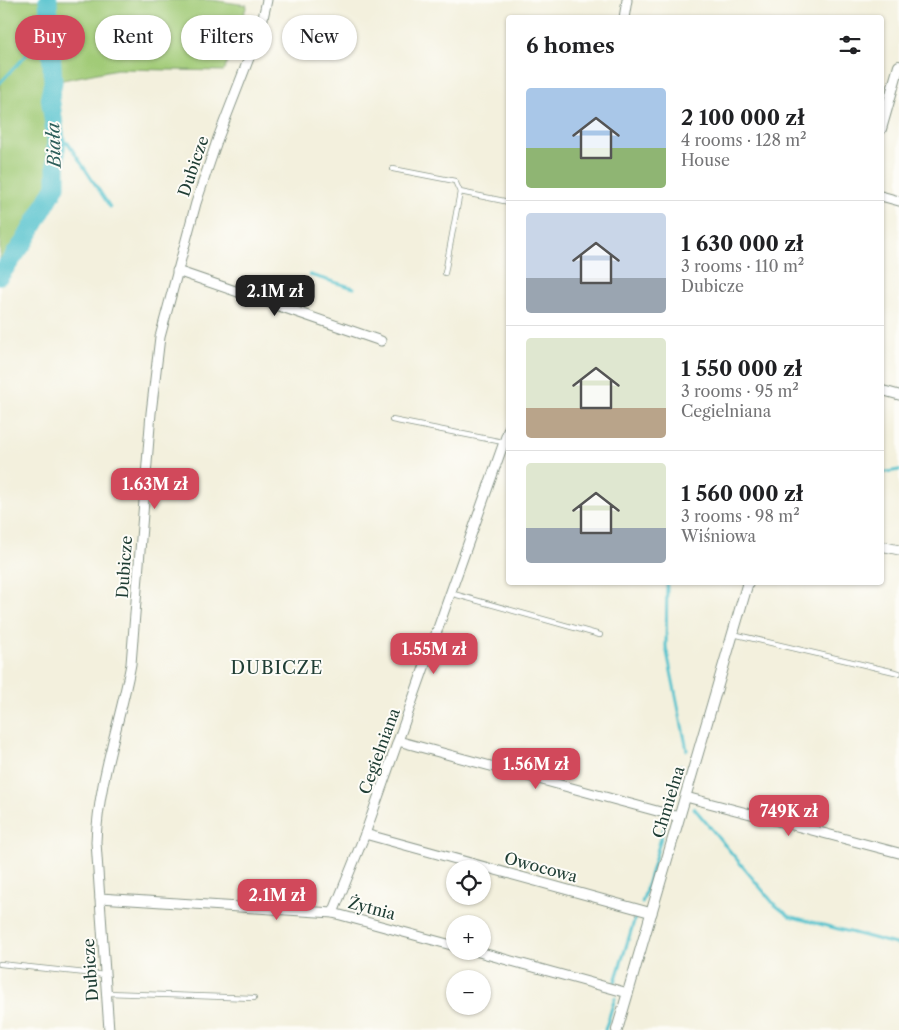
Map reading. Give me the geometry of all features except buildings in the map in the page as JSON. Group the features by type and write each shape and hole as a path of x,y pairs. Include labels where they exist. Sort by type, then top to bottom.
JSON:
{"street":[{"name":"Dubicze","path":"109,1030 96,842 97,815 124,702 131,664 151,412 160,337 176,271 196,203 260,26 267,0"},
{"path":"624,15 627,0"},
{"path":"884,118 899,66"},
{"path":"884,197 899,201"},
{"path":"176,271 381,341"},
{"path":"884,391 899,395"},
{"name":"Cegielniana","path":"333,913 365,834 506,436"},
{"path":"884,547 899,550"},
{"name":"Chmielna","path":"618,1030 747,585"},
{"path":"398,740 679,817"},
{"path":"686,797 899,853"},
{"name":"Owocowa","path":"365,834 652,913"},
{"name":"Żytnia","path":"100,898 333,913 446,944"},
{"path":"491,955 628,993"}],"lane":[{"path":"394,169 455,181 460,192 445,273"},
{"path":"460,192 506,201"},
{"path":"392,420 504,442"},
{"path":"450,593 600,634"},
{"path":"733,634 899,673"},
{"path":"0,964 105,975"},
{"path":"106,993 254,998"}],"green space":[{"path":"0,0 211,0 247,5 244,15 181,15 181,60 228,60 224,71 117,69 53,82 50,96 56,140 56,186 24,242 0,275"}],"waterway":[{"name":"Biała","path":"0,275 24,242 56,186 56,140 50,96 53,82 48,0"},
{"path":"0,83 22,60"},
{"path":"56,140 68,143 110,207"},
{"path":"310,275 354,288"},
{"path":"884,472 899,470"},
{"path":"667,585 666,647 687,750"},
{"path":"669,808 681,766"},
{"path":"694,808 774,904 789,916 899,945"},
{"path":"642,903 665,824"},
{"path":"615,982 635,918"},
{"path":"605,1030 615,998"}],"district":[{"name":"DUBICZE","path":"277,668"}]}
